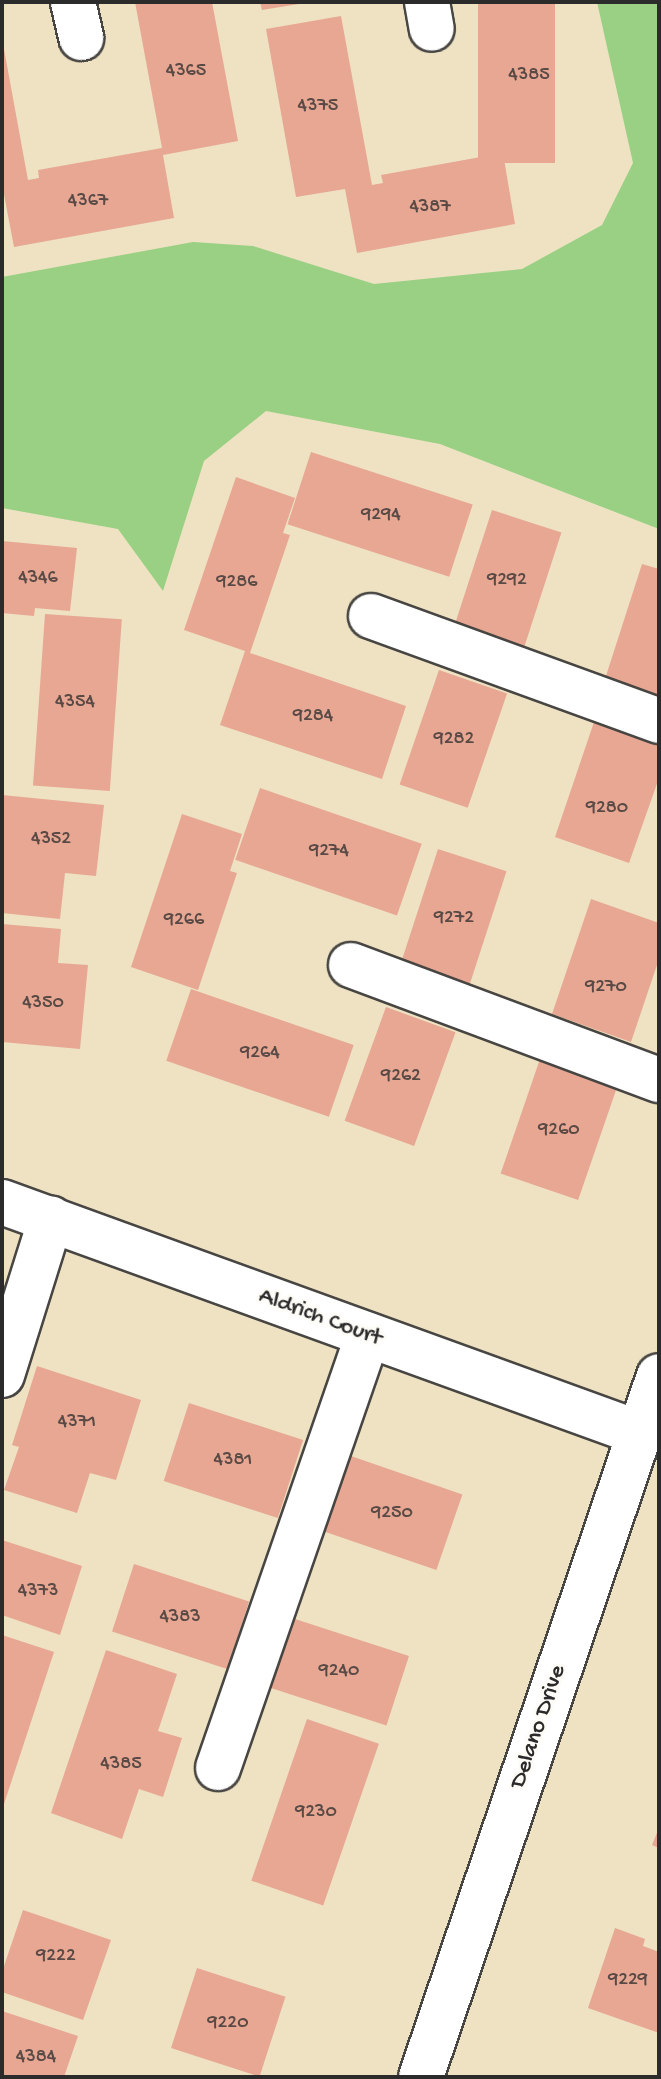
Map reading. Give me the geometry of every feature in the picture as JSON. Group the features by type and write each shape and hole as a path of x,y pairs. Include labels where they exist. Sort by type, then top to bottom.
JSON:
{"street":[{"path":"371,616 659,721"},
{"path":"351,965 659,1080"},
{"name":"Aldrich Court","path":"2,1202 639,1433"},
{"path":"2,1375 51,1219"},
{"path":"218,1768 368,1335"},
{"name":"Delano Drive","path":"421,2077 659,1376"}],"green space":[{"path":"597,2 659,2 659,529 440,444 266,411 204,461 163,591 118,529 2,508 2,277 193,242 253,246 374,284 522,269 602,225 633,163"}],"building":[{"path":"135,2 212,2 238,141 163,155 174,218 14,247 2,184 2,38 28,180 39,178 38,170 162,148"},
{"path":"260,2 299,2 299,4 262,10"},
{"path":"478,2 555,2 555,163 478,163"},
{"path":"341,16 372,185 383,183 381,175 503,153 515,224 357,253 345,189 296,197 266,29"},
{"path":"311,452 473,505 449,577 288,524"},
{"path":"236,477 295,498 283,533 290,535 250,653 406,706 382,779 220,725 245,651 184,630"},
{"path":"492,510 561,533 523,650 454,628"},
{"path":"2,541 77,548 70,611 35,608 34,616 2,613"},
{"path":"642,564 659,569 659,696 605,679"},
{"path":"45,614 122,619 110,791 33,786"},
{"path":"439,670 507,693 468,808 400,784"},
{"path":"594,722 659,745 659,778 629,863 555,837"},
{"path":"260,788 422,844 397,916 235,860"},
{"path":"2,795 104,805 96,876 65,873 60,919 2,913"},
{"path":"182,814 242,834 230,871 237,873 198,990 131,967"},
{"path":"438,849 506,871 469,986 401,964"},
{"path":"591,899 659,923 659,959 631,1042 552,1014"},
{"path":"2,924 61,929 58,963 88,965 80,1049 2,1042"},
{"path":"191,989 354,1045 329,1117 166,1061"},
{"path":"386,1007 456,1032 414,1146 345,1121"},
{"path":"540,1059 618,1086 578,1200 501,1173"},
{"path":"37,1366 141,1400 116,1480 90,1473 77,1513 4,1490 19,1447 12,1445"},
{"path":"189,1403 303,1440 278,1518 164,1481"},
{"path":"348,1455 462,1494 436,1570 322,1531"},
{"path":"2,1540 82,1566 60,1635 2,1615"},
{"path":"134,1564 249,1601 227,1669 112,1632"},
{"path":"292,1618 409,1656 386,1725 269,1687"},
{"path":"2,1635 54,1652 3,1807 2,1807"},
{"path":"106,1650 177,1674 158,1731 182,1738 163,1797 139,1789 122,1839 51,1813"},
{"path":"307,1719 379,1744 323,1905 251,1881"},
{"path":"659,1828 659,1848 652,1845"},
{"path":"23,1910 111,1940 83,2020 2,1992 2,1972"},
{"path":"615,1928 645,1939 643,1946 659,1952 659,2033 588,2008"},
{"path":"197,1968 285,1997 259,2077 171,2048"},
{"path":"2,2011 78,2036 64,2077 2,2077"}]}
